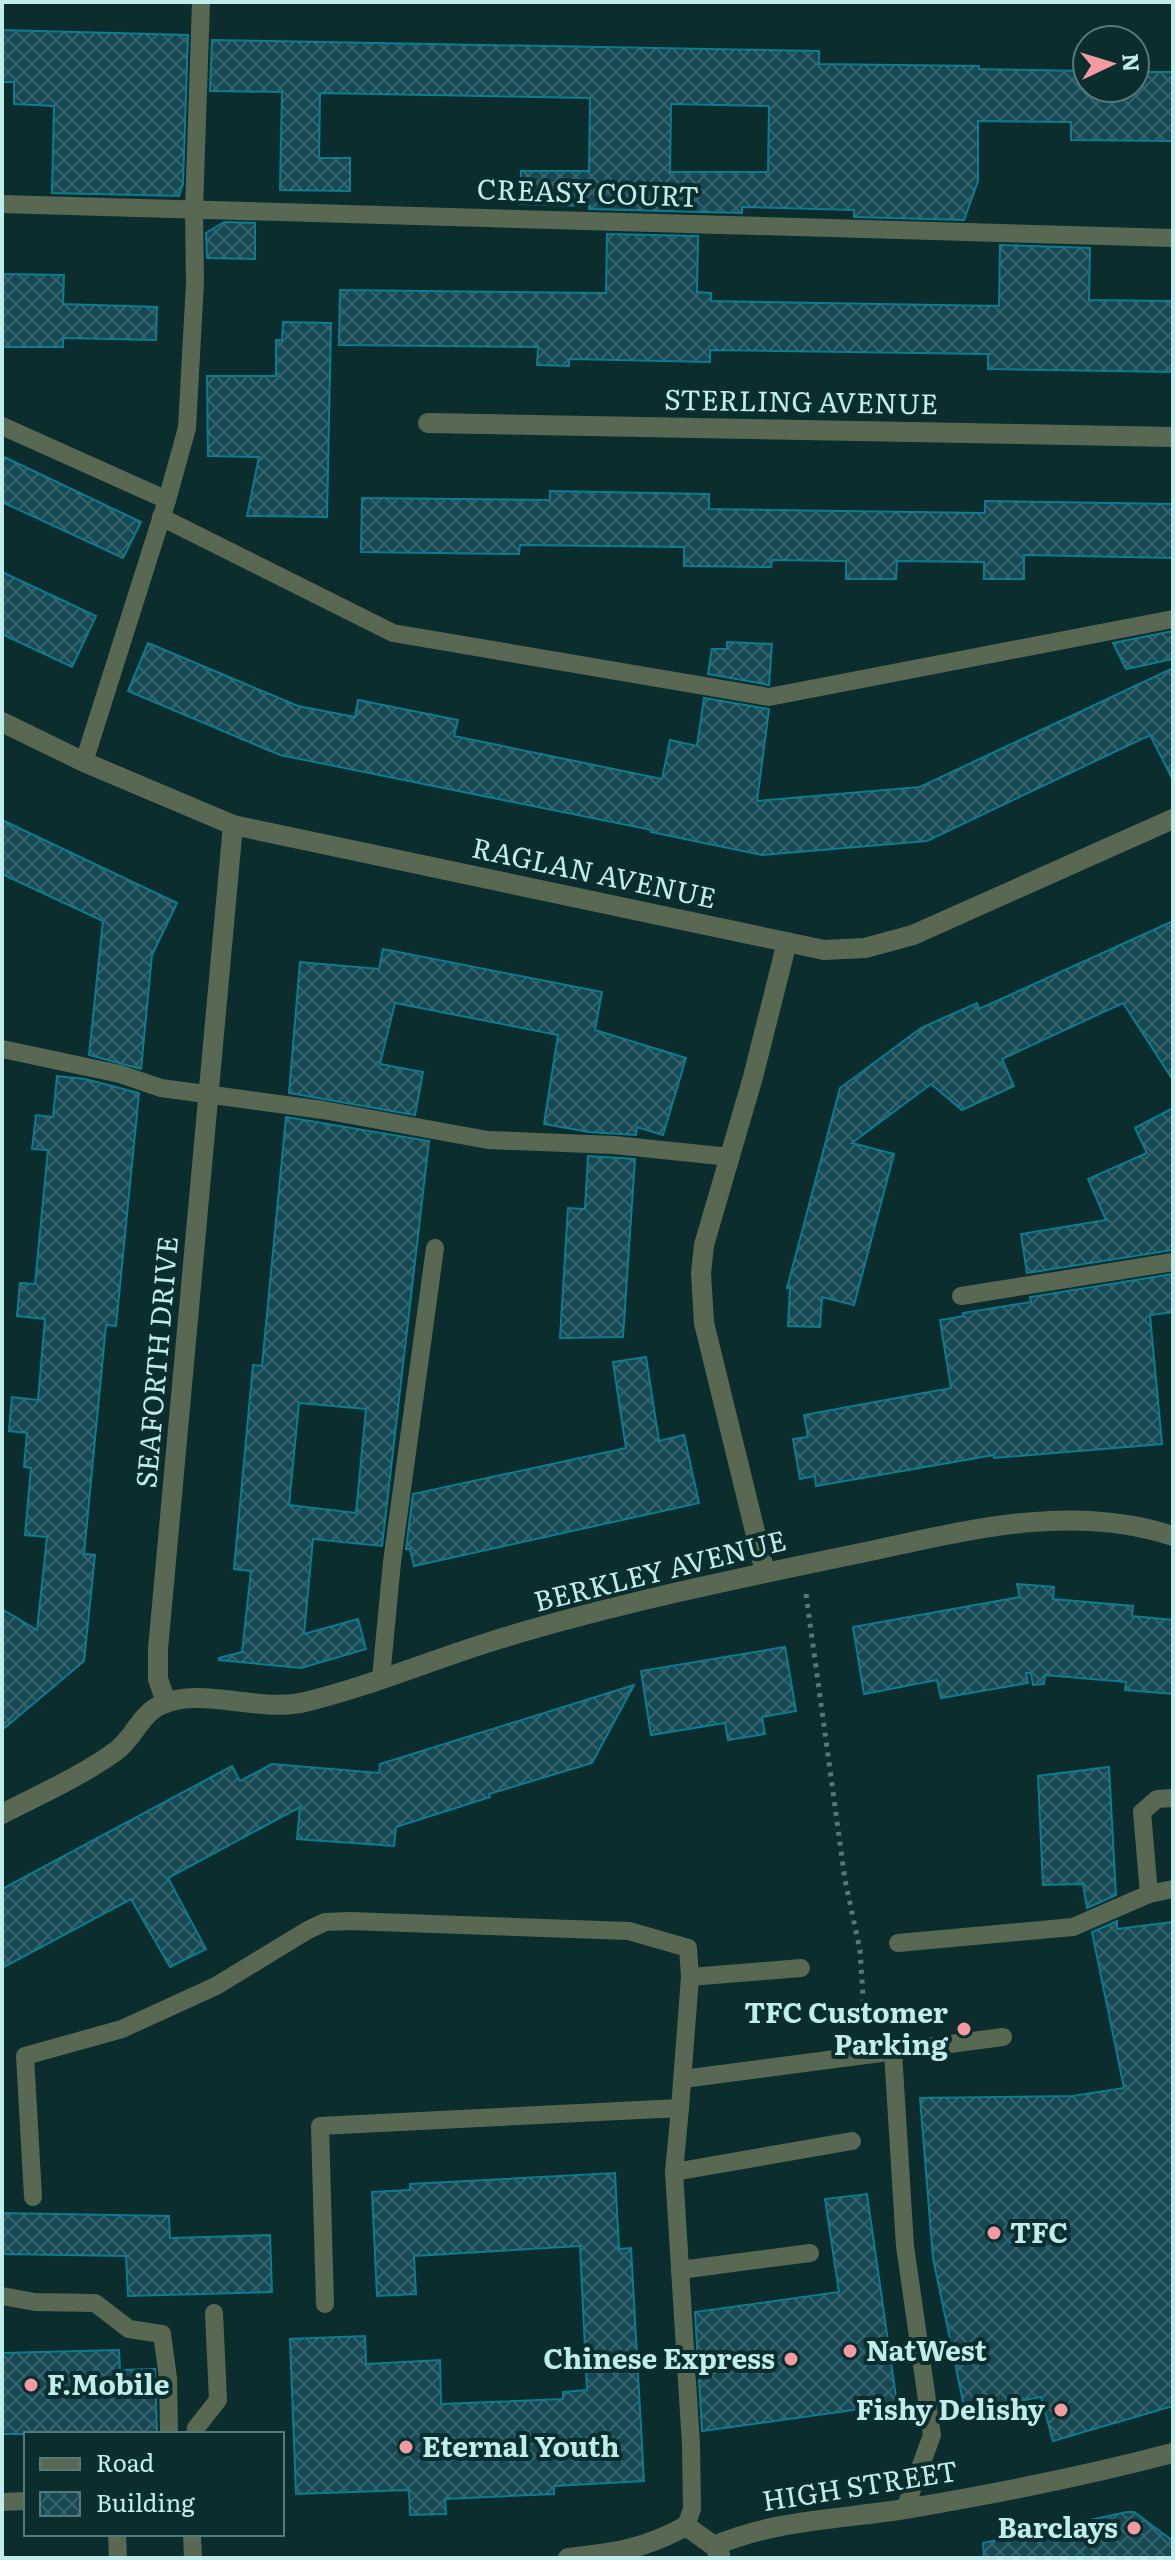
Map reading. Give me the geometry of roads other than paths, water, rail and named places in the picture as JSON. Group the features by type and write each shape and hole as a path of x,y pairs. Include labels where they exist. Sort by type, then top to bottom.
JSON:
{"street":[{"name":"STERLING AVENUE","path":"428,423 1173,437"},
{"name":"RAGLAN AVENUE","path":"2,722 84,762 233,825 824,950 865,948 913,935 1173,819"},
{"name":"SEAFORTH DRIVE","path":"166,1702 158,1679 158,1649 233,825"},
{"path":"765,1572 701,1302 704,1245 787,942"},
{"name":"BERKLEY AVENUE","path":"166,1702 193,1698 262,1705 304,1703 500,1639 636,1602 981,1528 1091,1520 1134,1525 1173,1536"},
{"path":"2,1814 116,1751 150,1710 166,1702"},
{"name":"HIGH STREET","path":"686,2526 718,2552 744,2533 905,2509 1087,2476 1173,2453"},
{"path":"568,2558 613,2553 657,2542 686,2526"}],"lane":[{"path":"84,762 187,428 195,282 194,209 201,2"},
{"name":"CREASY COURT","path":"2,204 1173,238"},
{"path":"2,426 164,509 393,633 769,697 1173,619"},
{"path":"2,1049 120,1074 161,1088 323,1110 488,1140 614,1145 730,1157"},
{"path":"381,1678 392,1562 435,1248"},
{"path":"961,1296 1173,1262"},
{"path":"1149,1894 1142,1812 1157,1799 1173,1798"},
{"path":"898,1943 1073,1927 1149,1894 1173,1889"},
{"path":"33,2197 25,2056 122,2029 216,1986 325,1922 629,1931 688,1948 690,1977 674,2172 692,2459 692,2509 686,2526"},
{"path":"690,1977 801,1968"},
{"path":"683,2079 1003,2037"},
{"path":"893,2052 905,2246 932,2435 905,2509"},
{"path":"325,2304 320,2126 680,2108"},
{"path":"674,2172 852,2141"},
{"path":"680,2270 810,2253"},
{"path":"2,2296 35,2302 95,2303 129,2329 162,2334 168,2378 169,2432"},
{"path":"195,2432 218,2400 214,2313"},
{"path":"2,2502 24,2501"},
{"path":"117,2536 118,2558"},
{"path":"192,2536 193,2558"}],"place":[{"name":"TFC Customer Parking","path":"964,2029"},
{"name":"TFC","path":"994,2233"},
{"name":"NatWest","path":"850,2351"},
{"name":"Chinese Express","path":"791,2359"},
{"name":"F.Mobile","path":"31,2385"},
{"name":"Fishy Delishy","path":"1061,2410"},
{"name":"Eternal Youth","path":"406,2447"},
{"name":"Barclays","path":"1134,2528"}]}
